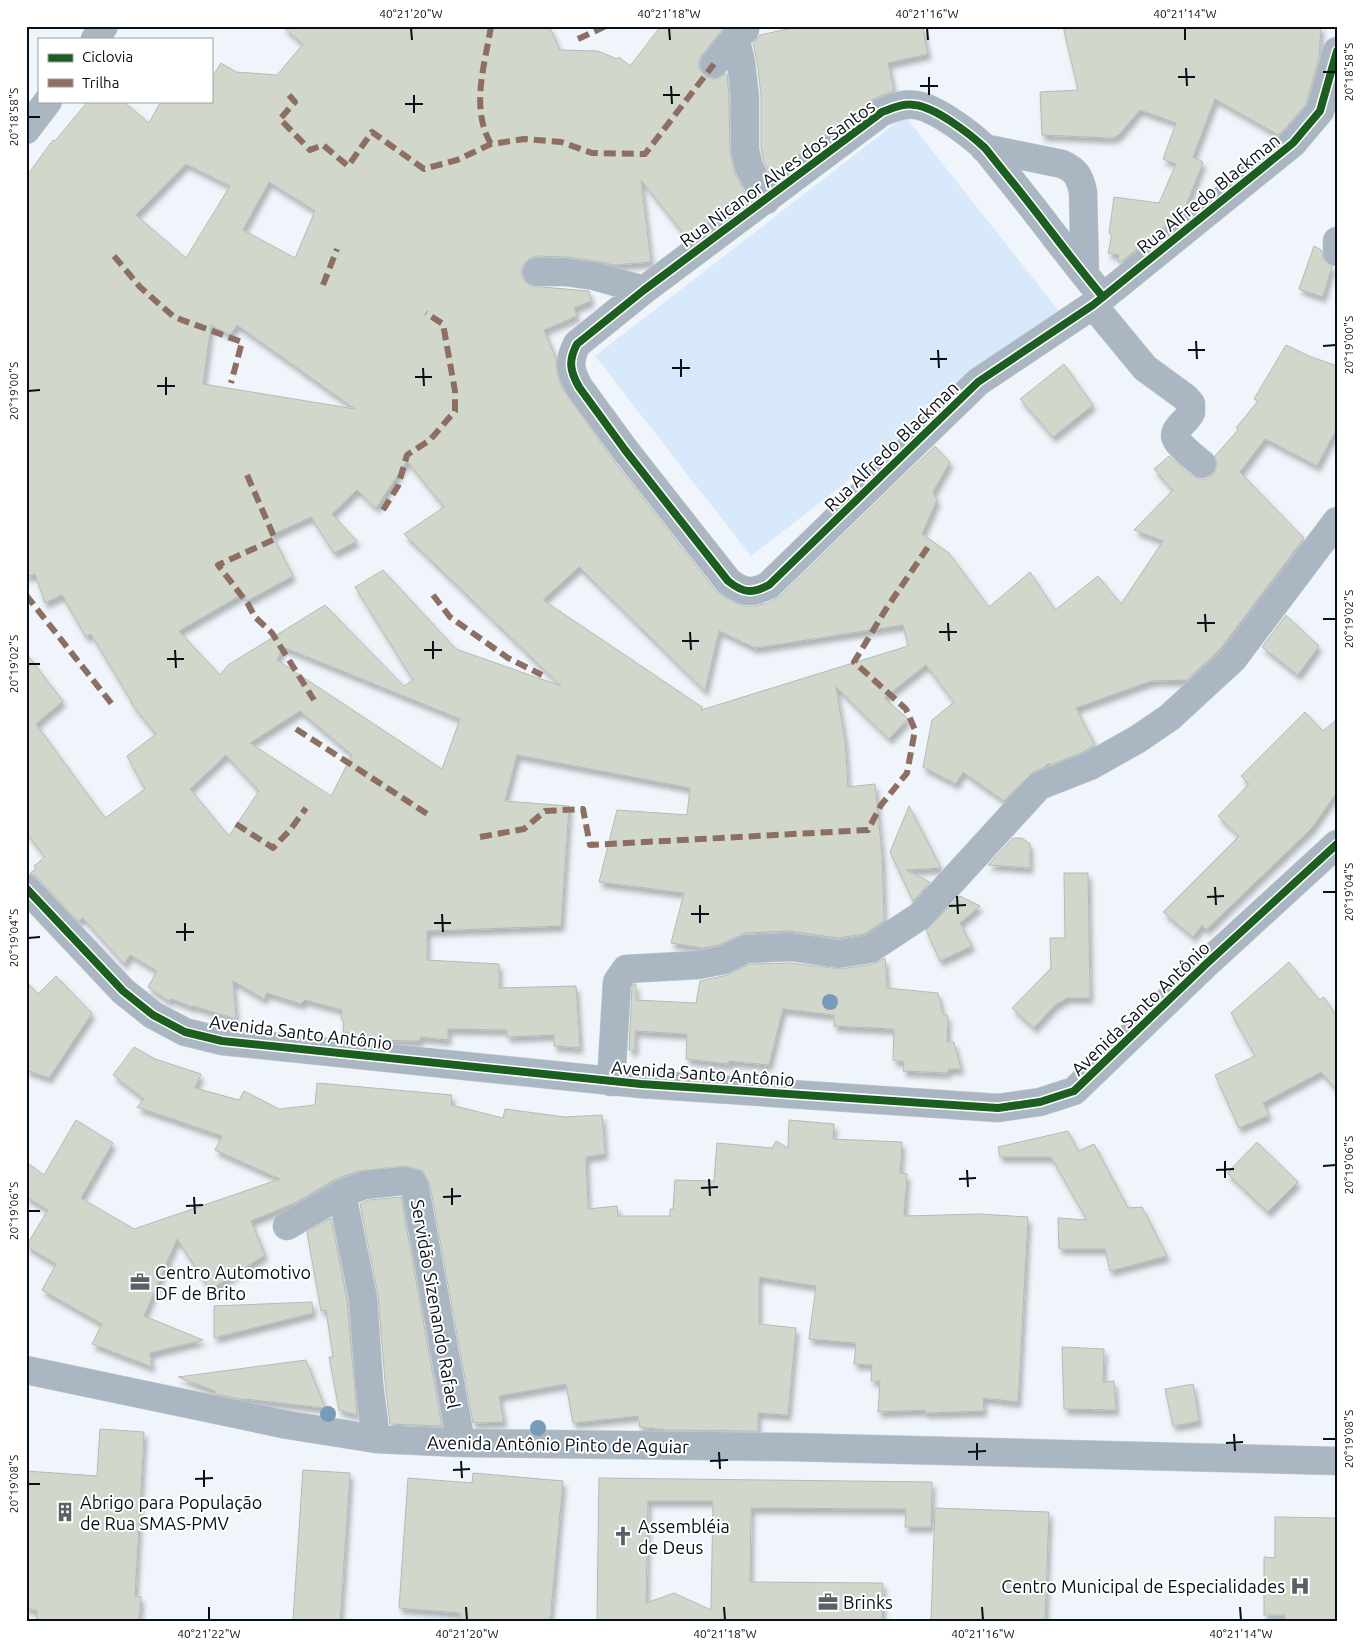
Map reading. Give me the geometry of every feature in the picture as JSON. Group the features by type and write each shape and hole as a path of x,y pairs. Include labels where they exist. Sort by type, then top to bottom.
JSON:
{"street":[{"path":"96,38 104,26"},
{"path":"714,64 742,32"},
{"path":"742,32 741,62 745,97 744,150 749,167 766,200"},
{"name":"Rua Alfredo Blackman","path":"644,290 577,344 572,354 570,366 573,376 625,450 728,581 738,589 759,590 769,585 978,382 1098,301 1328,116 1337,51"},
{"path":"26,130 47,102"},
{"name":"Rua Nicanor Alves dos Santos","path":"644,290 882,112 898,105 914,105 936,112 944,116 984,148 1041,217 1085,275"},
{"path":"984,148 1062,164 1077,173 1081,181 1082,192 1085,275 1098,301 1145,368 1186,398 1191,404 1188,418 1176,430 1175,435 1177,440 1202,464"},
{"path":"1337,241 1337,252"},
{"path":"537,272 565,272 594,276 644,290"},
{"path":"611,1082 617,982 626,969 698,965 724,960 746,949 791,947 838,954 870,949 920,916 1039,786 1090,766 1138,739 1170,717 1233,659 1337,521"},
{"name":"Avenida Santo Antônio","path":"26,888 123,991 153,1015 185,1032 222,1041 611,1082 998,1108 1040,1102 1074,1091 1205,965 1337,844"},
{"name":"Servidão Sizenando Rafael","path":"287,1226 342,1194 364,1185 403,1181 413,1183 461,1443"},
{"path":"342,1194 363,1298 369,1382 376,1439"},
{"name":"Avenida Antônio Pinto de Aguiar","path":"26,1370 288,1425 376,1439 461,1443 789,1447 1337,1461"}],"shaded area":[{"path":"905,116 1062,315 751,556 595,356"}],"building":[{"path":"282,26 549,26 560,50 598,51 617,59 619,57 630,66 661,26 725,26 702,55 699,61 699,69 705,76 712,79 720,78 727,73 730,153 735,174 746,195 687,238 641,180 651,262 614,265 567,257 537,256 530,258 524,264 521,272 524,280 530,286 589,291 591,301 574,308 577,316 544,330 556,358 557,373 562,388 613,460 716,591 732,602 745,606 755,606 768,603 780,596 935,446 950,462 933,492 937,500 922,534 949,553 989,607 1030,572 1055,610 1098,576 1121,604 1163,541 1134,530 1173,490 1154,469 1169,456 1192,476 1199,479 1207,479 1214,474 1217,466 1215,456 1238,430 1236,428 1258,401 1254,399 1286,345 1337,366 1337,428 1317,466 1265,439 1240,472 1304,538 1221,648 1187,680 1151,681 1076,708 1095,745 1083,752 1050,765 1049,763 1045,767 1033,772 1004,801 963,772 956,784 923,767 932,720 954,702 926,665 884,698 908,719 889,739 836,687 845,741 848,787 875,784 882,855 884,921 864,934 838,938 790,931 745,933 719,945 703,948 671,943 684,893 599,882 617,810 687,815 690,788 517,755 505,801 569,806 561,926 427,931 427,960 499,964 499,988 576,986 580,1048 554,1046 554,1035 507,1037 507,1030 448,1029 448,1040 420,1037 420,1041 365,1040 364,1036 343,1032 342,1010 305,1000 301,1004 267,993 264,999 233,981 236,1019 192,1007 172,999 169,1001 148,987 157,971 130,955 124,964 83,918 78,921 37,877 30,873 36,869 34,866 45,857 26,832 26,653 63,701 36,724 105,818 145,789 127,756 156,734 131,703 91,634 86,637 62,595 45,603 35,574 26,577 26,177 53,140 55,141 87,102 124,102 149,123 160,102 212,102 212,77 221,63 236,72 277,75 303,44","holes":["186,164 230,186 186,258 136,215","269,182 315,211 295,258 243,230","211,325 230,335 237,325 355,409 203,384","407,461 444,507 404,534 561,686 456,649 383,570 355,587 413,680 404,686 325,605 228,665 220,675 179,631 243,594 247,601 293,576 272,535 311,517 334,553 357,541 332,514 357,490 376,508","579,567 705,691 719,631 755,648 903,625 908,646 701,710 702,707 543,600","283,647 460,719 442,769 277,660","300,711 352,755 331,796 250,743","226,755 259,791 229,836 190,789"]},
{"path":"801,26 922,26 928,54 888,63 894,91 873,99 771,176 764,162 761,148 761,95 753,44 760,35"},
{"path":"1063,26 1321,26 1319,58 1306,104 1282,132 1278,135 1215,99 1193,157 1203,162 1184,211 1121,262 1118,262 1119,255 1108,253 1112,235 1109,233 1114,197 1159,203 1176,164 1163,159 1176,123 1140,110 1119,135 1113,138 1042,135 1040,92 1078,90"},
{"path":"1314,246 1321,250 1324,260 1332,266 1323,297 1299,289"},
{"path":"1064,364 1093,405 1053,437 1020,399"},
{"path":"1286,615 1319,646 1298,675 1262,647"},
{"path":"1305,712 1323,731 1337,719 1337,792 1312,828 1206,930 1202,925 1193,937 1163,912 1239,836 1218,816 1249,784 1241,776"},
{"path":"909,806 941,868 906,870 930,882 913,901 890,852"},
{"path":"1013,838 1022,838 1030,844 1030,868 988,865"},
{"path":"1064,873 1088,873 1090,998 1067,998 1055,1005 1034,1028 1012,1008 1051,968 1050,938 1065,938"},
{"path":"960,896 980,906 960,923 972,946 940,961 926,930"},
{"path":"885,958 887,988 938,993 943,1014 948,1016 947,1042 954,1042 961,1069 948,1069 948,1073 903,1071 904,1062 893,1060 894,1029 834,1026 834,1015 783,1009 769,1065 729,1061 729,1064 686,1059 687,1034 635,1031 635,1050 629,1050 632,987 634,984 636,984 636,1000 696,1003 700,981 727,975 750,964 790,963 840,969 873,964"},
{"path":"1289,962 1319,1000 1324,997 1337,1017 1337,1090 1321,1072 1263,1103 1269,1115 1239,1128 1215,1075 1255,1056 1231,1013"},
{"path":"56,976 92,1013 49,1078 26,1070 26,981 38,994"},
{"path":"134,1047 155,1059 201,1074 195,1088 239,1100 244,1091 279,1109 315,1105 317,1083 452,1095 451,1105 503,1118 505,1109 565,1117 602,1115 605,1154 586,1157 588,1209 617,1206 618,1216 670,1216 670,1209 673,1209 675,1180 714,1181 717,1143 772,1148 776,1141 788,1148 789,1120 834,1124 833,1139 902,1142 900,1173 907,1174 904,1216 980,1214 1028,1217 1018,1402 983,1398 984,1411 925,1413 925,1410 878,1412 880,1381 871,1381 872,1365 854,1364 856,1343 809,1339 816,1286 759,1277 759,1324 796,1328 788,1415 758,1413 758,1431 667,1430 640,1427 638,1416 573,1423 566,1384 499,1396 504,1422 473,1423 430,1185 423,1171 406,1166 358,1171 334,1180 295,1203 251,1221 265,1255 210,1290 177,1239 144,1316 203,1340 150,1353 152,1367 92,1344 102,1324 42,1290 56,1264 26,1246 48,1210 26,1197 26,1162 44,1175 76,1120 113,1143 81,1198 134,1229 280,1179 215,1150 222,1136 137,1107 144,1099 113,1075"},
{"path":"1068,1131 1078,1151 1094,1144 1128,1208 1142,1207 1167,1256 1110,1271 1105,1249 1059,1249 1058,1218 1087,1220 1051,1157 1000,1157 998,1147"},
{"path":"1257,1142 1298,1182 1268,1212 1227,1173"},
{"path":"401,1197 442,1426 390,1424 378,1295 360,1204 368,1200"},
{"path":"331,1218 347,1300 357,1415 339,1410 329,1357 333,1357 326,1310 321,1311 307,1232"},
{"path":"312,1302 313,1313 214,1338 214,1306"},
{"path":"1062,1347 1104,1349 1103,1382 1114,1381 1116,1410 1064,1409"},
{"path":"306,1360 325,1408 245,1400 215,1394 215,1391 178,1377"},
{"path":"1193,1384 1199,1421 1173,1426 1165,1389"},
{"path":"100,1429 144,1432 135,1596 141,1597 139,1621 36,1620 37,1610 26,1609 26,1471 97,1476"},
{"path":"303,1470 350,1473 340,1621 293,1621"},
{"path":"473,1473 563,1481 550,1621 460,1621 460,1613 399,1608 408,1478 472,1483"},
{"path":"599,1478 932,1482 931,1527 905,1527 906,1509 751,1508 750,1582 883,1583 882,1621 597,1621","holes":["648,1501 713,1501 711,1610 674,1593 646,1603"]},
{"path":"935,1508 1049,1512 1045,1621 931,1621"},
{"name":"Centro Municipal de Especialidades","path":"1275,1517 1337,1518 1337,1621 1285,1621 1285,1615 1264,1615 1264,1557 1275,1558"}],"marked path":[{"path":"491,26 480,101 481,116 491,144"},
{"path":"578,39 606,26"},
{"path":"289,95 295,102 280,119 310,150 323,145 348,166 372,132 424,169 457,160 491,144 524,139 561,142 592,153 645,154 714,64"},
{"path":"323,285 337,249"},
{"path":"114,256 140,287 174,317 242,342 231,383"},
{"path":"383,510 398,486 407,455 430,440 455,411 455,391 443,324 426,313"},
{"path":"247,475 275,539 218,565 248,604 255,617 272,633 314,700"},
{"path":"480,837 524,829 545,811 583,809 590,845 868,830 881,805 907,773 915,730 906,709 854,662 886,609 928,547"},
{"path":"26,595 115,708"},
{"path":"433,595 450,617 508,658 542,675"},
{"path":"296,729 429,815"},
{"path":"236,824 273,848 290,830 306,808"}],"cycle path":[{"path":"1103,297 985,148 962,129 932,111 915,105 898,106 882,112 644,290 577,344 572,356 571,366 579,387 625,450 728,581 743,590 753,591 763,588 769,585 978,382 1093,305 1103,297 1293,143 1320,111 1337,51"},
{"path":"26,888 123,991 153,1015 185,1032 222,1041 641,1084 998,1108 1040,1102 1074,1091 1205,965 1337,844"}],"place":[{"name":"Centro Automotivo DF de Brito","path":"140,1282"},
{"name":"Abrigo para População de Rua SMAS-PMV","path":"65,1512"},
{"name":"Assembléia de Deus","path":"623,1536"},
{"name":"Centro Municipal de Especialidades","path":"1300,1586"},
{"name":"Brinks","path":"828,1602"}]}
